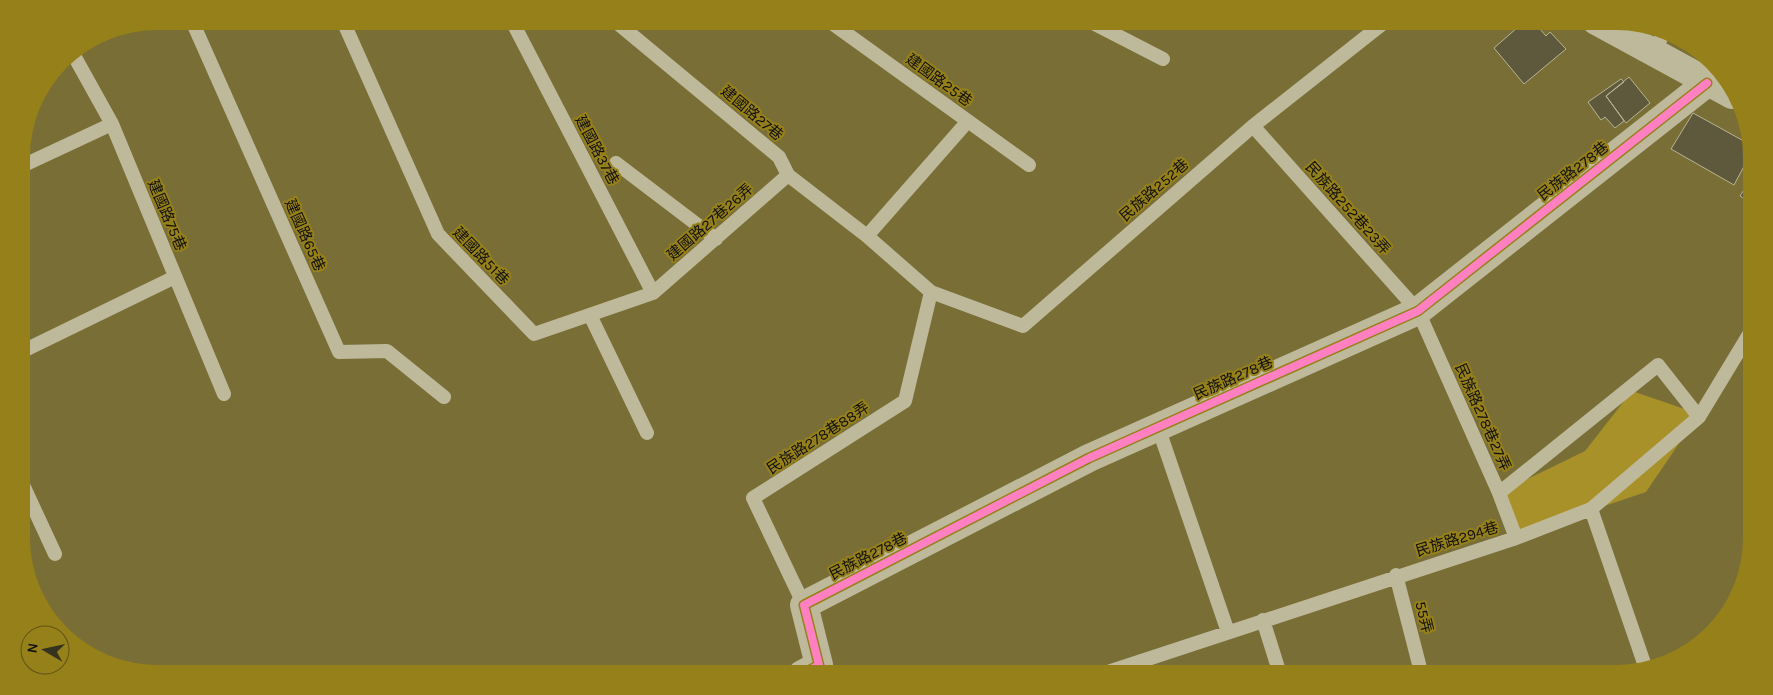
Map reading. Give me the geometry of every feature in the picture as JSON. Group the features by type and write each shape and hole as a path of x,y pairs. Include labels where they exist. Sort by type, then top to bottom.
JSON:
{"street":[{"path":"1624,30 1659,42 1708,83 1725,92"},
{"name":"民族路278巷","path":"804,605 1089,458 1418,311 1708,83"},
{"path":"804,605 819,665"}],"lane":[{"name":"建國路65巷","path":"196,30 339,352 387,351 444,397"},
{"name":"建國路51巷","path":"347,30 438,234 534,334 653,293"},
{"name":"建國路37巷","path":"517,30 653,293"},
{"name":"建國路27巷","path":"626,30 779,157 788,175 867,236 931,292"},
{"name":"建國路25巷","path":"842,30 1029,165"},
{"path":"1107,30 1163,59"},
{"name":"民族路252巷","path":"931,292 1023,326 1253,126 1375,30"},
{"name":"建國路75巷","path":"76,59 112,124 224,394"},
{"path":"867,236 968,121"},
{"path":"30,162 112,124"},
{"name":"民族路252巷23弄","path":"1253,126 1418,311"},
{"path":"616,163 716,239"},
{"name":"建國路27巷26弄","path":"653,293 788,175"},
{"path":"30,348 176,277"},
{"name":"民族路278巷88弄","path":"804,605 753,498 905,401 931,292"},
{"name":"民族路278巷27弄","path":"1418,311 1499,493 1516,538"},
{"path":"590,315 647,433"},
{"name":"民族路294巷","path":"1129,665 1396,575 1516,538 1591,509 1699,417 1743,344"},
{"path":"1499,493 1658,366 1699,417"},
{"path":"1158,427 1228,632"},
{"path":"30,499 55,554"},
{"path":"1591,509 1644,662"},
{"name":"55弄","path":"1396,575 1419,665"},
{"path":"1263,620 1277,665"}],"shaded area":[{"path":"1632,391 1699,414 1646,492 1518,535 1499,493 1585,451"}],"building":[{"path":"1515,30 1541,30 1546,36 1550,32 1566,49 1524,84 1494,48"},
{"path":"1629,77 1650,103 1626,123 1606,96"},
{"path":"1621,79 1624,82 1606,96 1624,121 1615,128 1605,117 1601,120 1588,102"},
{"path":"1693,113 1742,140 1743,168 1734,185 1671,149"}],"cycle path":[{"path":"819,665 804,605 1089,458 1418,311 1707,83"}]}
